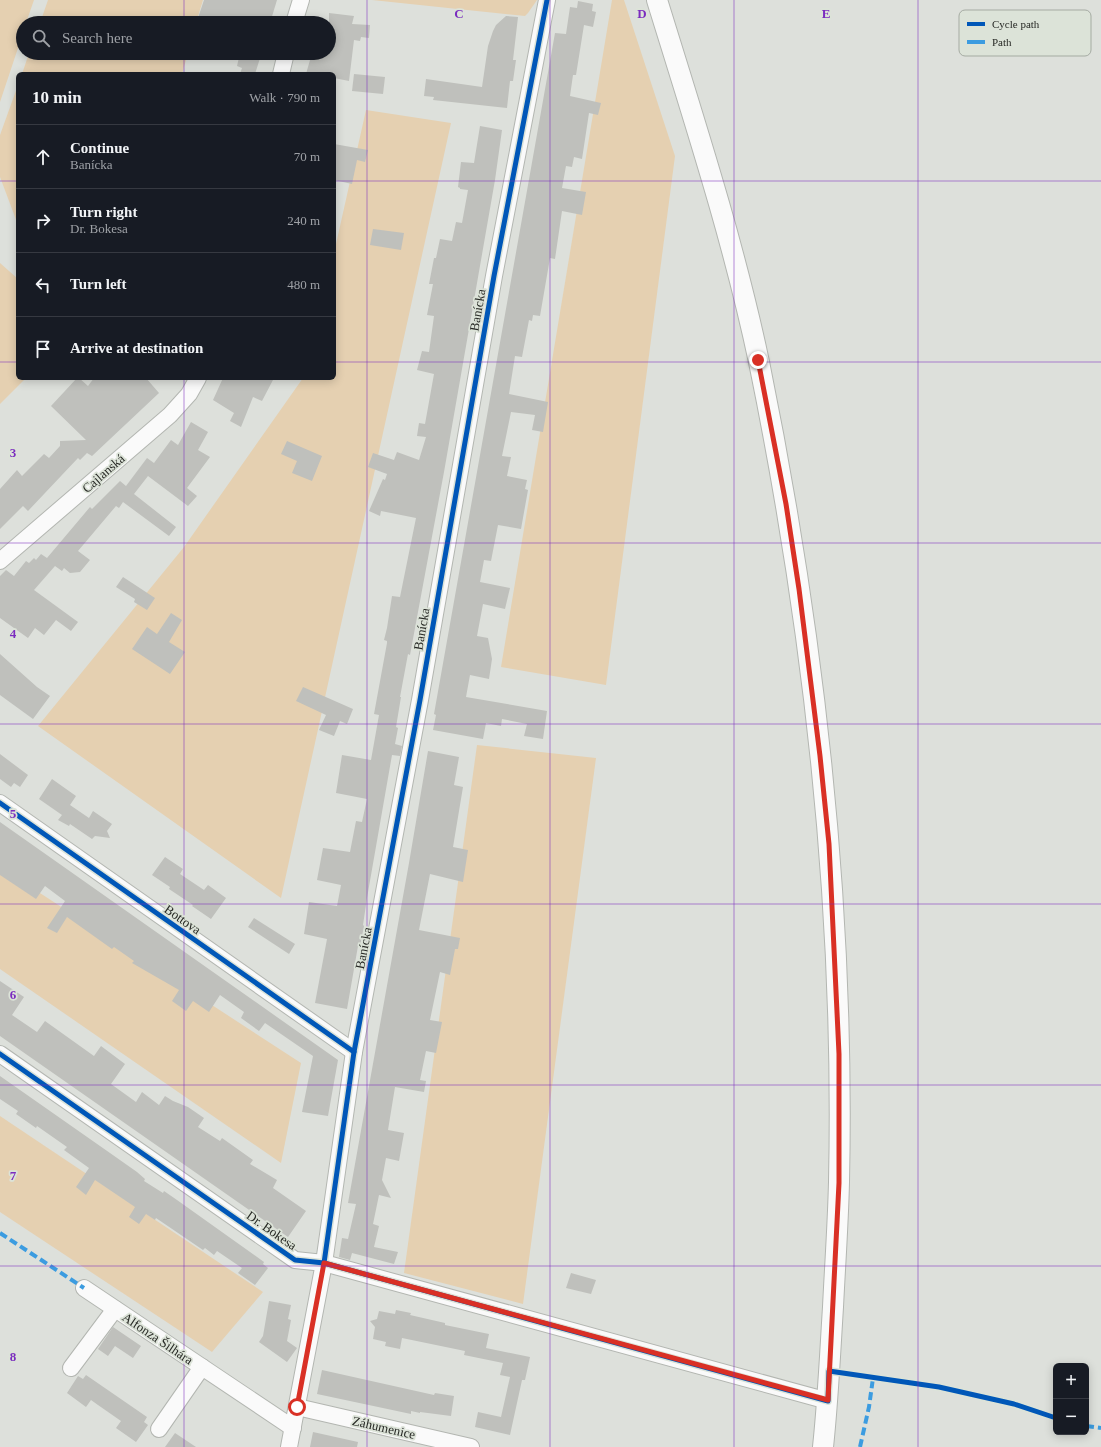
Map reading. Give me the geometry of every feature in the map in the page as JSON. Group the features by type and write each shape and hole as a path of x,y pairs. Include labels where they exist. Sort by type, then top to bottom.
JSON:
{"main road":[{"path":"657,0 723,216 755,346 786,504 811,673 829,844 839,1054 839,1183 828,1400 823,1447"}],"street":[{"path":"296,16 301,0"},
{"name":"Banícka","path":"289,1447 324,1263 354,1052 419,708 494,276 547,0"},
{"path":"281,72 284,60"},
{"name":"Cajlanská","path":"0,561 170,415 189,394 197,380"},
{"name":"Bottova","path":"0,803 354,1052"},
{"name":"Dr. Bokesa","path":"0,1054 294,1260 324,1263 828,1400"},
{"name":"Alfonza Šilhára","path":"84,1288 293,1428"},
{"name":"Alfonza Šilhára","path":"71,1368 115,1309"},
{"name":"Alfonza Šilhára","path":"159,1429 202,1367"},
{"name":"Záhumenice","path":"297,1407 471,1447"}],"shaded area":[{"path":"0,0 34,0 28,16 16,16 16,54 0,102"},
{"path":"48,0 203,0 198,16 42,16"},
{"path":"372,0 537,0 525,16"},
{"path":"612,0 624,0 675,156 606,685 501,667"},
{"path":"27,60 186,60 183,72 23,72"},
{"path":"16,91 16,220 0,177 0,135"},
{"path":"366,110 451,123 281,898 38,726 184,547 302,380 336,380 336,244"},
{"path":"0,263 16,277 16,380 24,380 0,404"},
{"path":"477,745 596,758 523,1304 404,1273"},
{"path":"0,867 301,1063 281,1163 0,969"},
{"path":"0,1116 263,1292 212,1352 0,1212"}],"building":[{"path":"204,0 277,0 272,16 199,16"},
{"path":"578,1 593,4 592,11 596,12 593,27 584,25 576,75 573,75 570,96 601,103 598,115 589,113 582,159 574,157 572,167 566,166 562,188 586,192 582,215 562,211 555,259 550,258 540,316 533,315 532,321 529,320 522,357 515,356 509,394 548,402 543,432 532,430 535,415 511,412 502,456 511,457 507,476 527,480 525,489 528,490 521,529 498,525 491,561 484,560 480,582 510,588 505,609 483,604 477,636 488,638 492,659 489,679 470,675 466,697 547,711 543,739 524,736 527,724 502,719 501,726 486,723 483,739 433,730 436,715 434,714 555,33 566,34 570,7 577,8"},
{"path":"329,13 354,16 352,24 370,25 369,38 361,37 360,41 354,40 349,81 336,78 336,72 307,72 310,60 336,60 336,16 329,16"},
{"path":"506,16 518,17 513,60 516,60 513,81 510,81 507,108 433,100 434,97 424,96 426,79 482,87 488,46 493,31 496,25"},
{"path":"238,60 259,60 256,72 241,72 242,68 237,66"},
{"path":"354,74 385,77 383,94 352,91"},
{"path":"480,126 502,130 495,180 444,472 410,655 408,654 400,697 396,727 398,728 395,744 402,746 400,756 392,755 367,898 364,926 360,946 358,946 347,1009 315,1003 327,939 304,934 309,902 337,906 341,885 317,880 323,848 350,852 356,821 362,822 367,799 336,793 342,755 371,760 379,715 374,714 387,643 387,641 384,640 392,596 400,597 416,518 381,511 380,516 369,511 383,479 385,480 387,474 368,467 373,453 394,460 397,452 419,460 426,437 417,436 419,423 425,424 434,374 417,370 422,351 429,352 434,316 427,315 433,284 429,284 434,258 436,258 440,239 452,241 456,222 462,223 468,190 460,189 458,187 461,162 474,163"},
{"path":"336,144 368,150 365,162 357,160 352,184 336,180"},
{"path":"373,229 404,233 401,250 370,245"},
{"path":"75,380 81,380 88,386 92,380 148,380 159,393 92,456 87,453 80,460 78,458 28,511 23,506 0,529 0,489 17,470 22,476 44,454 49,458 60,446 60,441 86,440 51,406"},
{"path":"222,380 273,380 262,401 253,397 241,427 230,421 234,413 213,400"},
{"path":"191,422 208,432 198,450 210,457 187,488 197,496 188,506 148,476 134,494 176,527 169,536 123,502 119,508 116,506 78,551 90,560 80,572 70,573 64,568 62,571 55,566 34,590 78,622 71,631 56,620 44,635 35,628 28,638 0,618 0,576 6,570 14,576 26,561 29,563 34,558 36,560 41,554 47,558 90,507 92,509 120,481 126,486 147,458 154,463 171,440 178,445"},
{"path":"287,441 322,456 312,481 292,473 297,461 281,454"},
{"path":"123,577 155,598 147,610 134,602 135,599 116,587"},
{"path":"171,613 182,620 169,642 185,652 170,674 132,649 147,627 157,634"},
{"path":"0,654 37,687 50,696 33,719 0,695"},
{"path":"303,687 353,709 347,724 340,721 334,736 319,730 326,715 296,701"},
{"path":"428,751 459,757 454,785 463,787 453,847 468,850 463,882 430,874 419,930 460,938 458,949 455,949 450,975 440,972 430,1020 442,1022 436,1053 426,1051 420,1080 426,1081 424,1092 395,1087 388,1130 404,1133 399,1161 386,1158 382,1180 391,1198 379,1195 373,1224 379,1226 374,1247 398,1252 394,1264 352,1253 350,1260 339,1257 342,1238 348,1239 356,1204 348,1203"},
{"path":"0,754 28,775 20,787 14,783 11,787 0,779"},
{"path":"52,779 76,796 70,805 89,818 93,811 112,824 107,831 110,838 95,836 92,839 70,824 69,826 58,820 62,815 39,799"},
{"path":"0,822 338,1060 328,1116 302,1112 313,1056 265,1023 259,1031 241,1018 244,1012 220,995 209,1012 193,1001 186,1011 172,1001 179,990 132,963 134,961 114,947 112,949 67,917 57,933 47,928 65,901 45,886 36,899 0,875"},
{"path":"165,857 183,869 180,874 204,890 208,885 226,898 211,919 152,875"},
{"path":"254,918 295,944 289,954 248,927"},
{"path":"0,981 24,997 12,1015 37,1032 45,1021 94,1056 101,1046 125,1064 111,1084 136,1102 142,1092 159,1105 165,1096 188,1107 204,1118 198,1127 220,1141 222,1138 253,1160 250,1164 277,1180 273,1188 306,1211 288,1237 0,1036"},
{"path":"0,1076 137,1172 145,1179 144,1181 163,1193 164,1191 264,1262 263,1264 268,1268 255,1285 238,1273 242,1268 217,1251 214,1255 205,1248 203,1250 156,1218 155,1220 146,1214 139,1224 129,1217 135,1207 95,1180 86,1195 76,1187 89,1168 64,1150 67,1147 37,1126 36,1128 16,1114 18,1111 0,1099"},
{"path":"571,1273 596,1280 591,1294 566,1288"},
{"path":"269,1301 291,1305 288,1319 291,1320 287,1341 297,1348 287,1362 259,1342 263,1336"},
{"path":"396,1310 411,1313 410,1315 445,1323 445,1325 489,1334 486,1348 530,1357 525,1380 522,1380 510,1435 475,1427 478,1412 501,1417 510,1377 500,1375 503,1363 464,1355 465,1351 402,1338 400,1349 385,1346 386,1342 373,1339 375,1327 370,1321 377,1319 379,1311 395,1314"},
{"path":"113,1327 141,1346 133,1358 115,1346 108,1356 98,1349"},
{"path":"322,1370 434,1395 435,1393 454,1396 451,1416 411,1411 411,1414 317,1394"},
{"path":"86,1375 147,1417 144,1422 148,1425 136,1442 116,1428 121,1421 91,1400 86,1407 67,1393 78,1376 83,1379"},
{"path":"313,1432 358,1442 357,1447 310,1447"},
{"path":"175,1433 196,1447 165,1447"}],"marked path":[{"path":"0,1233 84,1288"},
{"path":"860,1447 869,1407 873,1378"},
{"path":"1089,1426 1101,1428"}],"cycle path":[{"path":"324,1263 354,1052 420,700 494,276 547,0"},
{"path":"0,803 354,1052"},
{"path":"0,1054 295,1260 324,1263 828,1401 829,1371 939,1387 1014,1404 1053,1417"}],"route":[{"path":"297,1407 324,1263 828,1400 839,1183 839,1054 829,844 811,673 799,589 786,504 758,360"}]}
